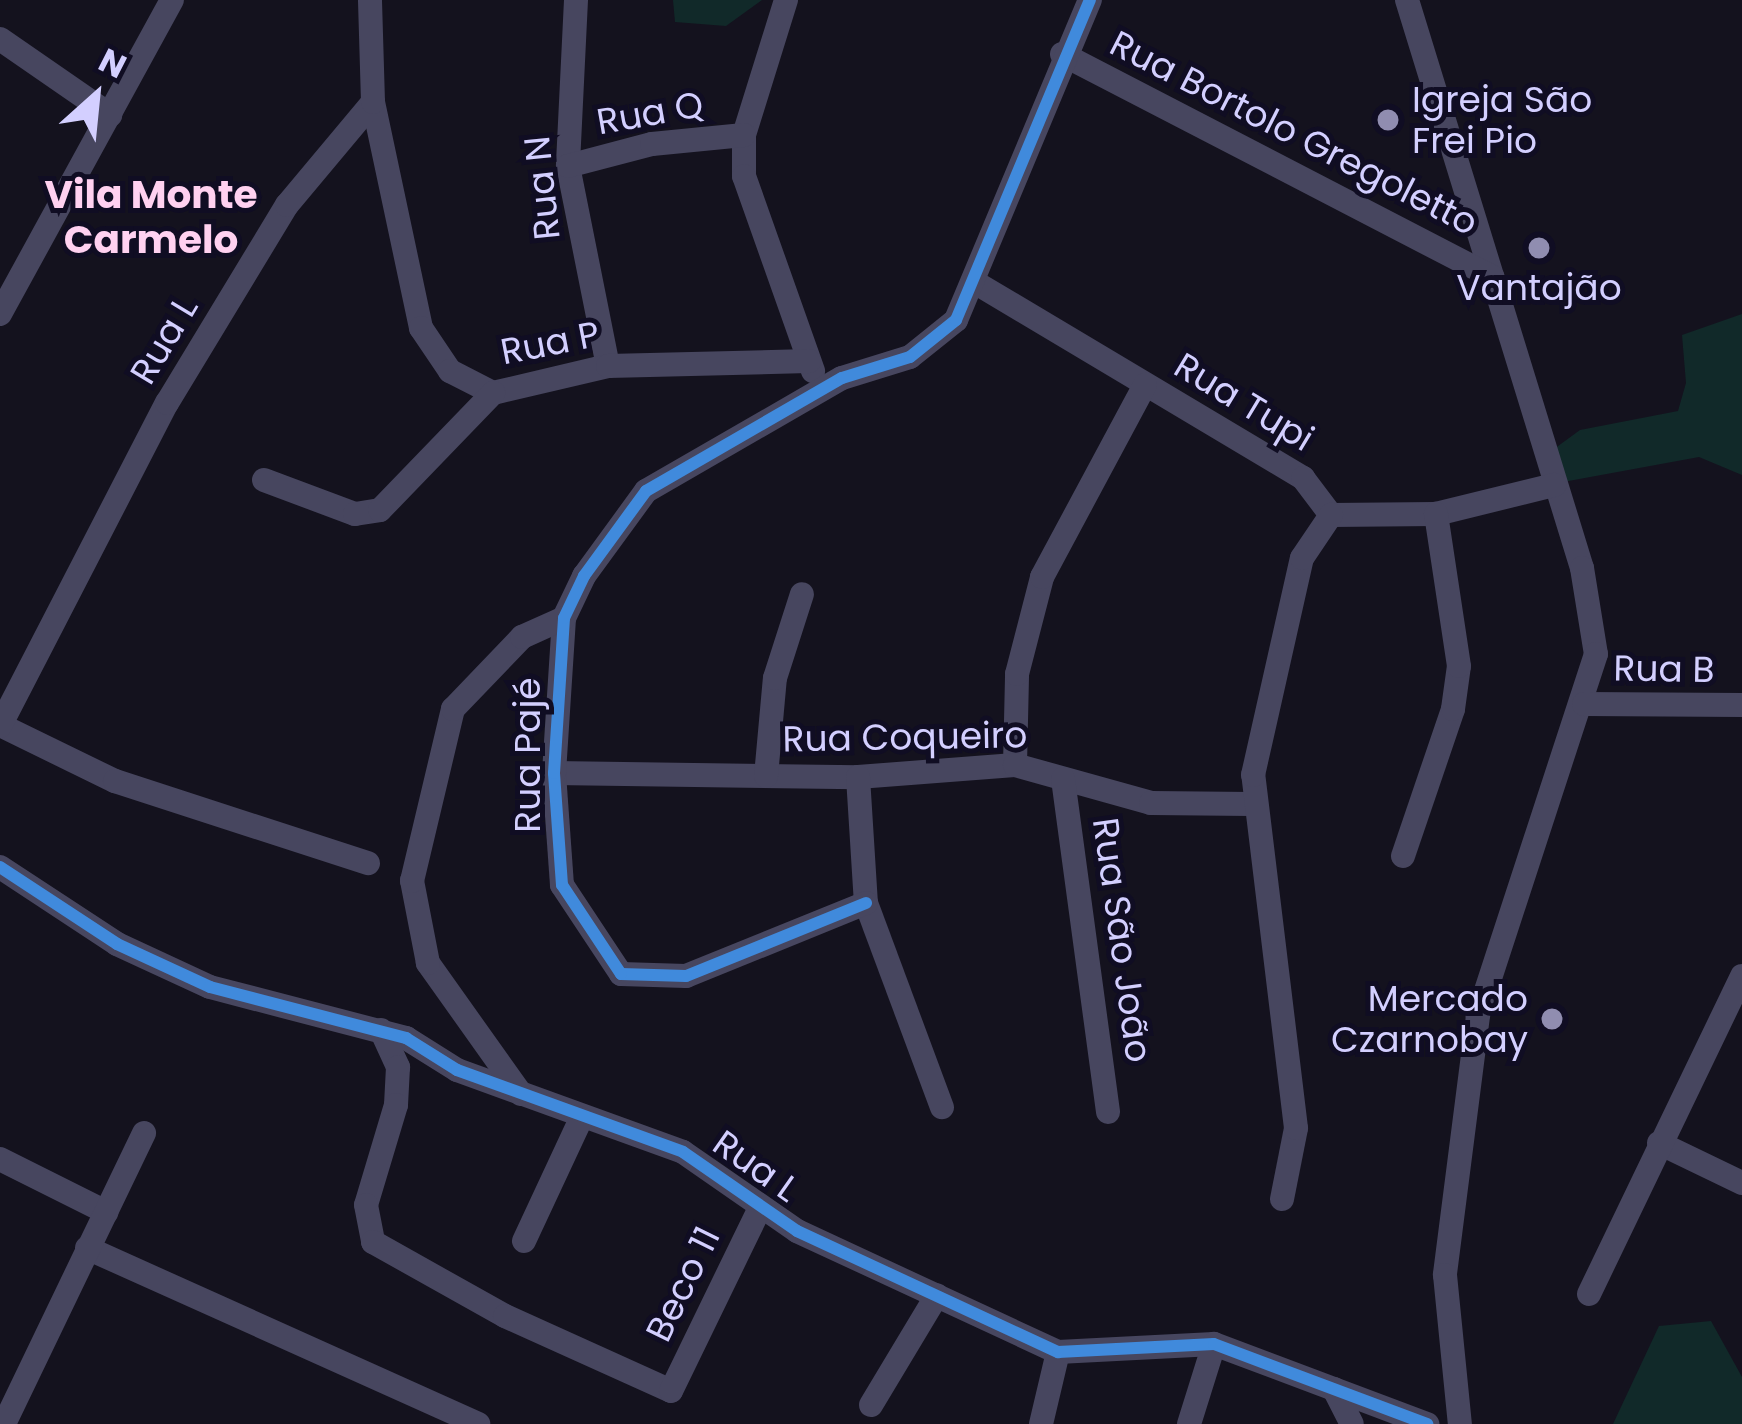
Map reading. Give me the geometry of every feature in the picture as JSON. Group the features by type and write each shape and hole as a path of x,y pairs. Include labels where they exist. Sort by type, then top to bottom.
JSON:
{"street":[{"path":"0,314 172,0"},
{"path":"370,0 373,102"},
{"name":"Rua N","path":"576,0 568,166 608,366"},
{"path":"785,0 744,135 744,176 820,390"},
{"path":"522,1096 428,963 412,881 453,710 522,637 564,618 584,576 646,491 820,390 934,342 976,283 1062,54 1090,0"},
{"path":"1407,0 1590,601 1596,654 1585,704 1511,897 1478,1016 1445,1275 1460,1424"},
{"path":"0,39 110,115"},
{"name":"Rua Bortolo Gregoletto","path":"1062,54 1493,277"},
{"name":"Rua P","path":"373,102 421,328 450,371 494,393 608,366 808,361"},
{"name":"Rua L","path":"0,725 167,403 287,205 373,102"},
{"name":"Rua Q","path":"568,166 652,143 744,135"},
{"name":"Rua Tupi","path":"976,283 1304,478 1331,515"},
{"path":"1016,765 1017,674 1042,577 1145,385"},
{"path":"264,480 355,514 380,510 494,393"},
{"path":"1282,1199 1296,1128 1251,805 1302,558 1331,515 1436,514 1554,485"},
{"path":"1403,856 1453,709 1459,666 1436,514"},
{"path":"766,776 776,677 802,594"},
{"name":"Rua Pajé","path":"564,618 554,772 562,885 621,974 686,976 866,903"},
{"name":"Rua B","path":"1585,704 1742,706"},
{"path":"0,725 116,781 368,863"},
{"name":"Rua Coqueiro","path":"554,772 858,777 1016,765 1151,803 1251,805"},
{"path":"858,777 866,903 942,1107"},
{"name":"Rua São João","path":"1063,779 1108,1112"},
{"name":"Rua L","path":"0,867 117,944 210,987 381,1030 522,1096 683,1152 760,1208 1058,1352 1214,1344 1427,1424"},
{"path":"1589,1294 1742,976"},
{"name":"Beco 11","path":"381,1030 398,1067 396,1105 366,1204 374,1242 505,1316 671,1390 760,1208"},
{"path":"524,1241 581,1119"},
{"path":"4,1424 144,1133"},
{"path":"1659,1143 1742,1183"},
{"path":"0,1159 106,1213"},
{"path":"87,1248 478,1424"},
{"path":"871,1405 937,1295"},
{"path":"1189,1424 1214,1344"},
{"path":"1041,1424 1058,1352"},
{"path":"1334,1389 1352,1424"}],"green space":[{"path":"673,0 762,0 726,26 675,22"},
{"path":"1742,314 1742,475 1699,457 1563,482 1554,449 1580,430 1678,411 1686,383 1682,335"},
{"path":"1711,1321 1742,1377 1742,1424 1613,1424 1659,1326"}],"cycle path":[{"path":"866,903 686,976 621,974 562,885 554,773 564,618 584,576 646,491 842,378 910,357 956,320 1090,0"},
{"path":"0,867 117,944 210,987 406,1038 457,1070 683,1152 797,1231 1058,1352 1214,1344 1427,1424"}],"place":[{"name":"Igreja São Frei Pio","path":"1388,120"},
{"name":"Vantajão","path":"1539,248"},
{"name":"Mercado Czarnobay","path":"1552,1019"}],"district":[{"name":"Vila Monte Carmelo","path":"151,218"}]}
